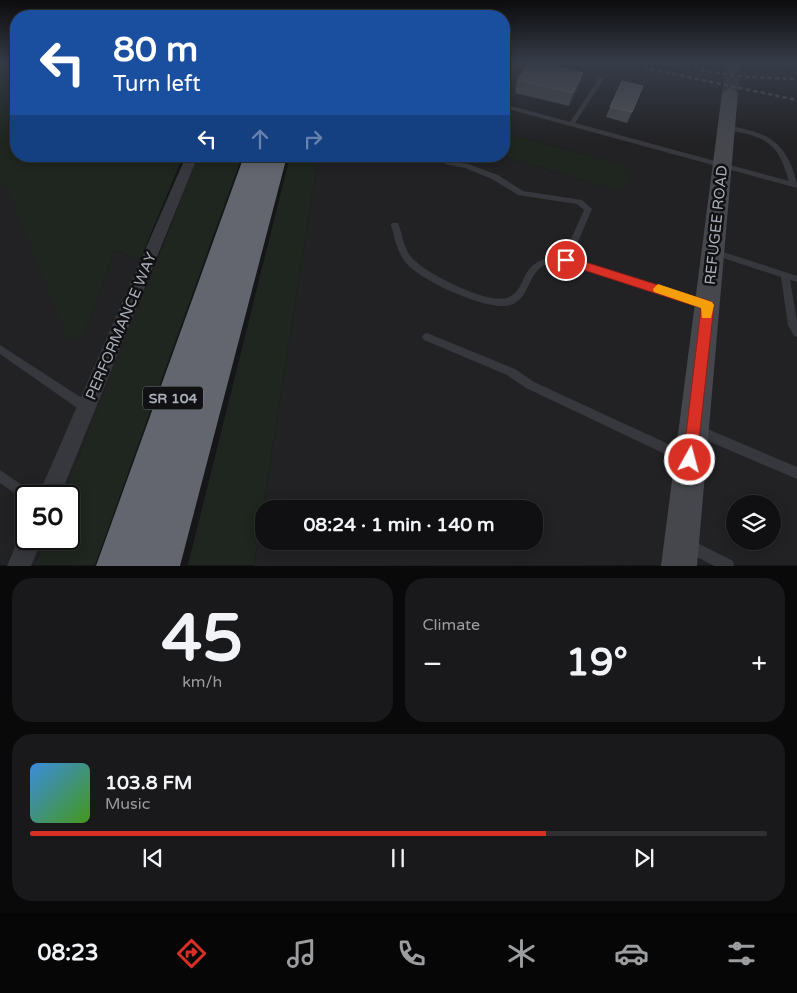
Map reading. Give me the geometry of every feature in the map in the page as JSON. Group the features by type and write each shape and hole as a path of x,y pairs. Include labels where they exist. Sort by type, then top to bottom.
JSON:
{"highway":[{"name":"SR 104","path":"117,566 253,162"},
{"name":"SR 104","path":"159,566 274,162"}],"main road":[{"name":"REFUGEE ROAD","path":"681,553 730,93"}],"street":[{"name":"PERFORMANCE WAY","path":"54,485 190,162"},
{"path":"19,566 26,550"}],"lane":[{"path":"571,125 594,89"},
{"path":"510,108 795,185"},
{"path":"727,127 762,135 774,141 787,161 795,185"},
{"path":"447,163 466,166 495,177 521,193 579,202 588,209 566,260"},
{"path":"395,225 402,248 412,264 450,285 489,303 509,302 517,297 536,266 543,261 566,260 708,305"},
{"path":"714,252 797,279"},
{"path":"785,275 793,325 797,333"},
{"path":"426,337 511,372 530,385 690,460"},
{"path":"0,349 87,408"},
{"path":"694,429 797,473"},
{"path":"0,476 15,487"},
{"path":"681,553 728,566"}],"shaded area":[{"path":"0,89 10,89 10,162 181,162 140,260 115,250 84,334 68,341 7,187 0,183"},
{"path":"510,89 797,89 797,565 254,566 256,550 543,550 543,500 264,500 317,162 510,162 510,158 616,190 620,164 510,135"},
{"path":"510,135 620,164 629,172 627,186 616,190 510,158"},
{"path":"196,162 240,162 95,565 35,565 41,550 80,550 80,485 67,485"},
{"path":"289,162 317,162 264,500 255,500 256,550 254,565 188,565"},
{"path":"0,183 7,186 84,334 115,250 155,266 67,485 15,485 15,550 41,550 35,565 0,565"}],"building":[{"path":"558,89 575,89 573,93"},
{"path":"618,89 642,89 632,112 610,107"}],"railway":[{"path":"747,89 797,100"}],"slow traffic":[{"path":"658,289 708,305 707,314"}],"route":[{"path":"566,260 708,305 690,460"}]}
